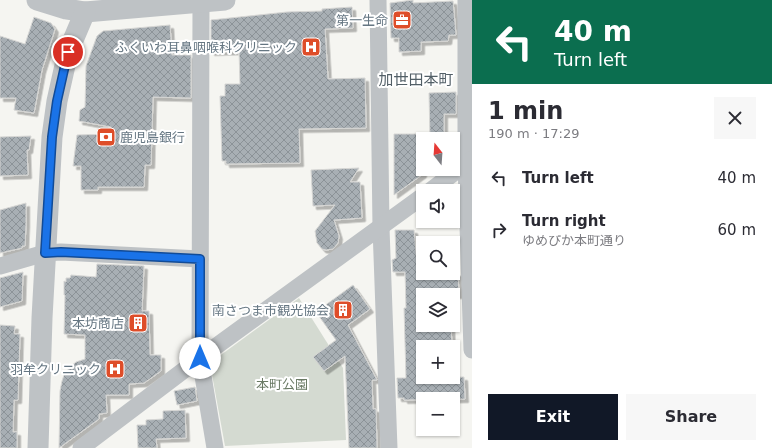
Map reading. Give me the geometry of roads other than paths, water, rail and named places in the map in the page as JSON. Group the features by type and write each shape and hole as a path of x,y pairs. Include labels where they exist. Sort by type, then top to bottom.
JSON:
{"street":[{"path":"38,0 66,8 201,3 225,0"},
{"path":"378,0 381,228 389,448"},
{"path":"466,0 472,350"},
{"path":"201,3 200,358 216,448"},
{"path":"38,448 42,318 49,169 52,137 57,101 68,52 88,6"},
{"path":"439,184 469,162"},
{"path":"80,448 200,358 416,201"},
{"path":"0,266 45,253 61,252 200,259"}],"place":[{"name":"第一生命","path":"402,20"},
{"name":"ふくいわ耳鼻咽喉科クリニック","path":"311,47"},
{"name":"鹿児島銀行","path":"106,137"},
{"name":"南さつま市観光協会","path":"343,310"},
{"name":"本坊商店","path":"138,323"},
{"name":"羽牟クリニック","path":"115,369"}],"district":[{"name":"加世田本町","path":"416,80"}],"park label":[{"name":"本町公園","path":"282,384"}]}
